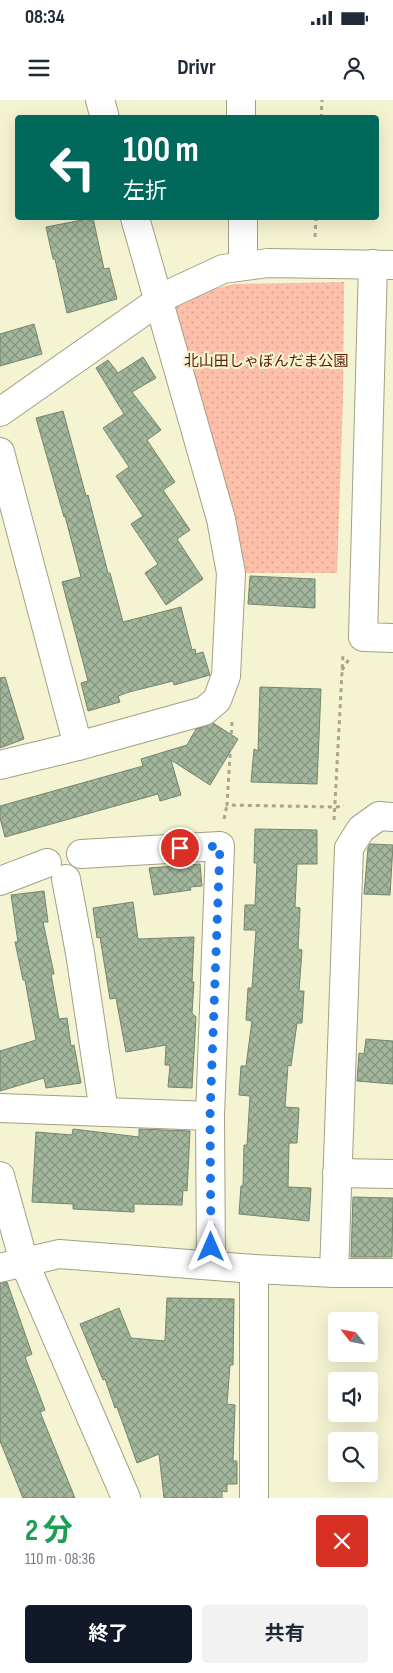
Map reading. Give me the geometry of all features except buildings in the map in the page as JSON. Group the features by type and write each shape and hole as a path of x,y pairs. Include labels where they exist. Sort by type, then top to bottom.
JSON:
{"street":[{"path":"100,100 104,115"},
{"path":"241,100 241,115"},
{"path":"0,765 78,746 204,711 217,700 226,676 231,573 221,519 136,220"},
{"path":"243,220 243,266"},
{"path":"0,412 166,295 223,269 268,263 383,265 362,637 393,638"},
{"path":"0,452 78,746"},
{"path":"334,1273 349,848 362,829 386,816"},
{"path":"80,854 220,846 210,1116 211,1265"},
{"path":"0,881 56,871 80,953 104,1112"},
{"path":"0,1108 210,1116"},
{"path":"337,1173 393,1174"},
{"path":"0,1176 12,1265 126,1498"},
{"path":"12,1265 59,1254 334,1273 393,1273"},
{"path":"254,1268 254,1498"}],"path":[{"path":"321,115 322,100"},
{"path":"335,808 342,671"},
{"path":"217,700 226,706 233,724 227,805 335,808 360,804 386,816"}],"green space":[{"name":"北山田しゃぼんだま公園","path":"344,282 343,399 337,573 242,573 169,306 190,295 234,284"}],"route":[{"path":"180,848 220,846 210,1116 211,1247"}]}
